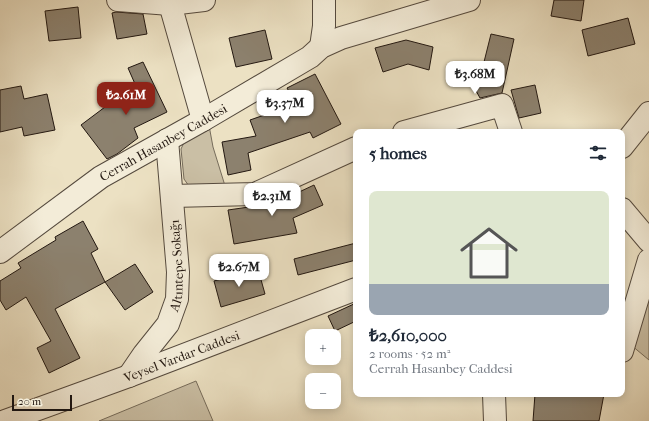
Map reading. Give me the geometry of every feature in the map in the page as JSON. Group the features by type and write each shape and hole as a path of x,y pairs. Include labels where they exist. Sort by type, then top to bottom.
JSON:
{"street":[{"path":"118,0 170,4 204,0"},
{"path":"321,47 324,26 324,0"},
{"name":"Cerrah Hasanbey Caddesi","path":"0,252 101,177 310,57 321,47 341,38 469,0"},
{"path":"170,4 202,120"},
{"path":"415,129 502,105 510,129"},
{"path":"625,143 649,113"},
{"name":"Altıntepe Sokağı","path":"129,376 144,354 168,324 177,299 178,272 167,140"},
{"path":"172,196 255,194 353,149"},
{"path":"625,213 649,241"},
{"path":"625,341 649,260"},
{"name":"Veysel Vardar Caddesi","path":"5,421 129,376 353,290"},
{"path":"494,397 495,421"}],"shaded area":[{"path":"208,120 213,147 226,189 191,189 184,179 181,149 188,134"},
{"path":"649,276 649,360 631,345"},
{"path":"196,381 213,421 99,421"}],"building":[{"path":"554,0 584,0 581,21 551,16"},
{"path":"78,7 81,38 49,41 45,11"},
{"path":"112,13 143,14 147,34 117,39"},
{"path":"628,18 635,44 588,56 582,30"},
{"path":"265,30 272,59 236,67 229,38"},
{"path":"491,34 514,39 502,93 480,98 469,78 482,70"},
{"path":"406,40 433,47 429,70 408,64 383,72 375,48"},
{"path":"143,62 167,112 134,128 138,138 117,154 107,159 81,125 109,104 114,106 139,93 128,68"},
{"path":"315,74 341,124 313,138 310,132 248,153 251,170 228,175 222,142 256,136 250,120 296,104 287,88"},
{"path":"535,85 541,113 519,118 511,90"},
{"path":"21,86 24,99 47,94 55,130 24,136 22,127 0,132 0,90"},
{"path":"314,185 323,205 293,218 297,233 234,244 228,210 256,206 297,196 297,193"},
{"path":"83,221 98,249 91,253 105,282 55,309 80,358 49,373 37,348 51,341 26,297 6,310 0,300 0,281 21,268 18,263 56,240 55,237"},
{"path":"353,244 353,261 298,275 294,259"},
{"path":"135,264 153,292 125,310 105,282"},
{"path":"258,269 265,294 221,307 214,281"},
{"path":"353,304 353,322 339,329 334,329 328,316"},
{"path":"535,397 603,397 599,421 533,421"}]}
